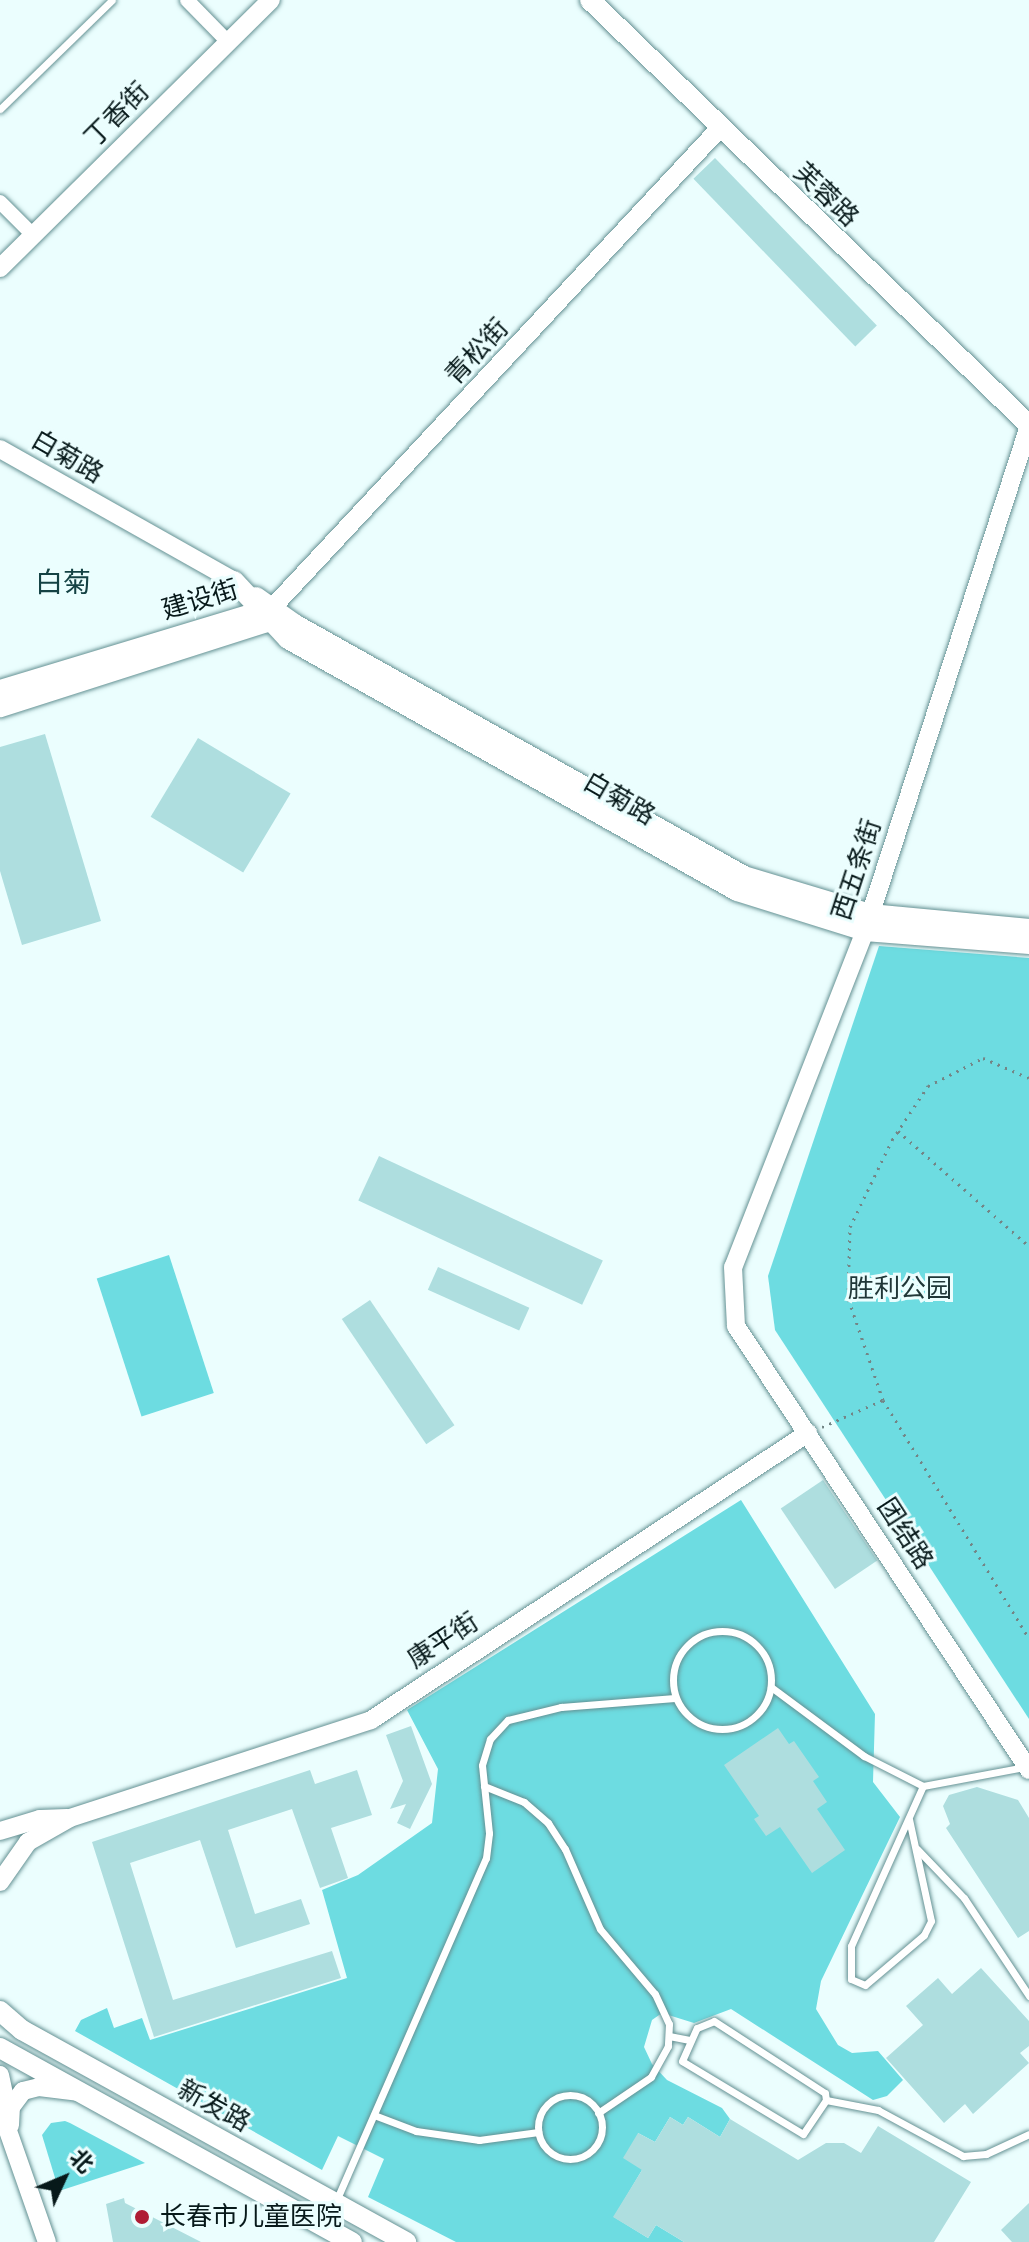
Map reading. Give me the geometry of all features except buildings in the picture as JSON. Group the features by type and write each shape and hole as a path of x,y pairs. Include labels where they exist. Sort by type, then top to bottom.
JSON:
{"main road":[{"name":"芙蓉路","path":"590,0 719,129 1029,426"},
{"name":"白菊路","path":"234,581 301,647 705,876 737,891 867,923 1029,944"},
{"name":"建设街","path":"0,690 265,613"},
{"name":"建设街","path":"0,707 265,613"},
{"name":"白菊路","path":"867,923 1029,929"},
{"name":"新发路","path":"0,2011 22,2030 406,2242"},
{"name":"新发路","path":"0,2048 352,2242"}],"street":[{"path":"187,0 228,42"},
{"name":"丁香街","path":"0,268 271,0"},
{"name":"青松街","path":"265,613 719,129"},
{"path":"0,202 33,235"},
{"name":"西五条街","path":"736,1326 733,1267 867,923 1029,426"},
{"name":"白菊路","path":"0,449 234,581"},
{"name":"团结路","path":"736,1326 1028,1769"},
{"name":"康平街","path":"70,1818 371,1720 808,1433"},
{"path":"5,1828 40,1819 70,1818"},
{"path":"0,1882 28,1842 70,1818"},
{"path":"0,2075 10,2128 47,2242"},
{"path":"10,2128 11,2107 23,2091 39,2087 83,2093"},
{"path":"0,2108 10,2128"}],"lane":[{"path":"0,109 112,0"},
{"path":"733,1631 754,1642 765,1655 771,1687 755,1717 721,1730 690,1717 675,1698 677,1658 686,1645 709,1632 733,1631"},
{"path":"771,1687 864,1756 923,1786 1028,1769"},
{"path":"335,2203 486,1858 482,1765 490,1739 508,1720 561,1707 675,1698"},
{"path":"484,1786 524,1802 548,1823 565,1849 600,1929 655,1994 669,2024 669,2036 651,2077 598,2113"},
{"path":"909,1819 931,1921 924,1935 865,1985 851,1979 851,1946 923,1786"},
{"path":"917,1849 964,1898 1029,1996"},
{"path":"714,2021 820,2088 826,2100 809,2128 793,2133 688,2067 682,2053 697,2028 714,2021"},
{"path":"669,2036 690,2040"},
{"path":"578,2096 598,2113 600,2138 577,2159 548,2151 538,2132 541,2112 557,2098 578,2096"},
{"path":"826,2100 878,2110 963,2156 997,2150 1029,2134"},
{"path":"374,2115 416,2131 479,2140 538,2132"}],"path":[{"path":"1029,1078 983,1058 928,1086 898,1131 850,1227 848,1298 883,1400 1029,1638"},
{"path":"898,1131 1029,1246"},
{"path":"808,1433 856,1416 883,1400"}],"green space":[{"name":"胜利公园","path":"879,946 1029,958 1029,1719 775,1330 768,1276"},
{"path":"169,1255 214,1393 142,1416 97,1278"},
{"path":"741,1500 875,1714 873,1782 900,1817 821,1981 816,2009 838,2045 852,2053 878,2051 903,2080 887,2096 873,2100 731,2009 694,2023 662,2013 652,2020 644,2047 652,2064 667,2080 722,2108 730,2119 720,2137 688,2117 683,2125 670,2117 655,2142 638,2133 642,2170 614,2217 648,2238 656,2225 684,2242 456,2242 368,2197 384,2159 338,2136 322,2170 75,2031 81,2020 107,2008 114,2028 142,2018 150,2040 347,1978 322,1890 358,1875 432,1823 438,1769 407,1710"},
{"path":"65,2121 145,2163 59,2191 42,2135 51,2123"}],"place":[{"name":"长春市儿童医院","path":"142,2217"}],"district":[{"name":"白菊","path":"63,583"}]}
